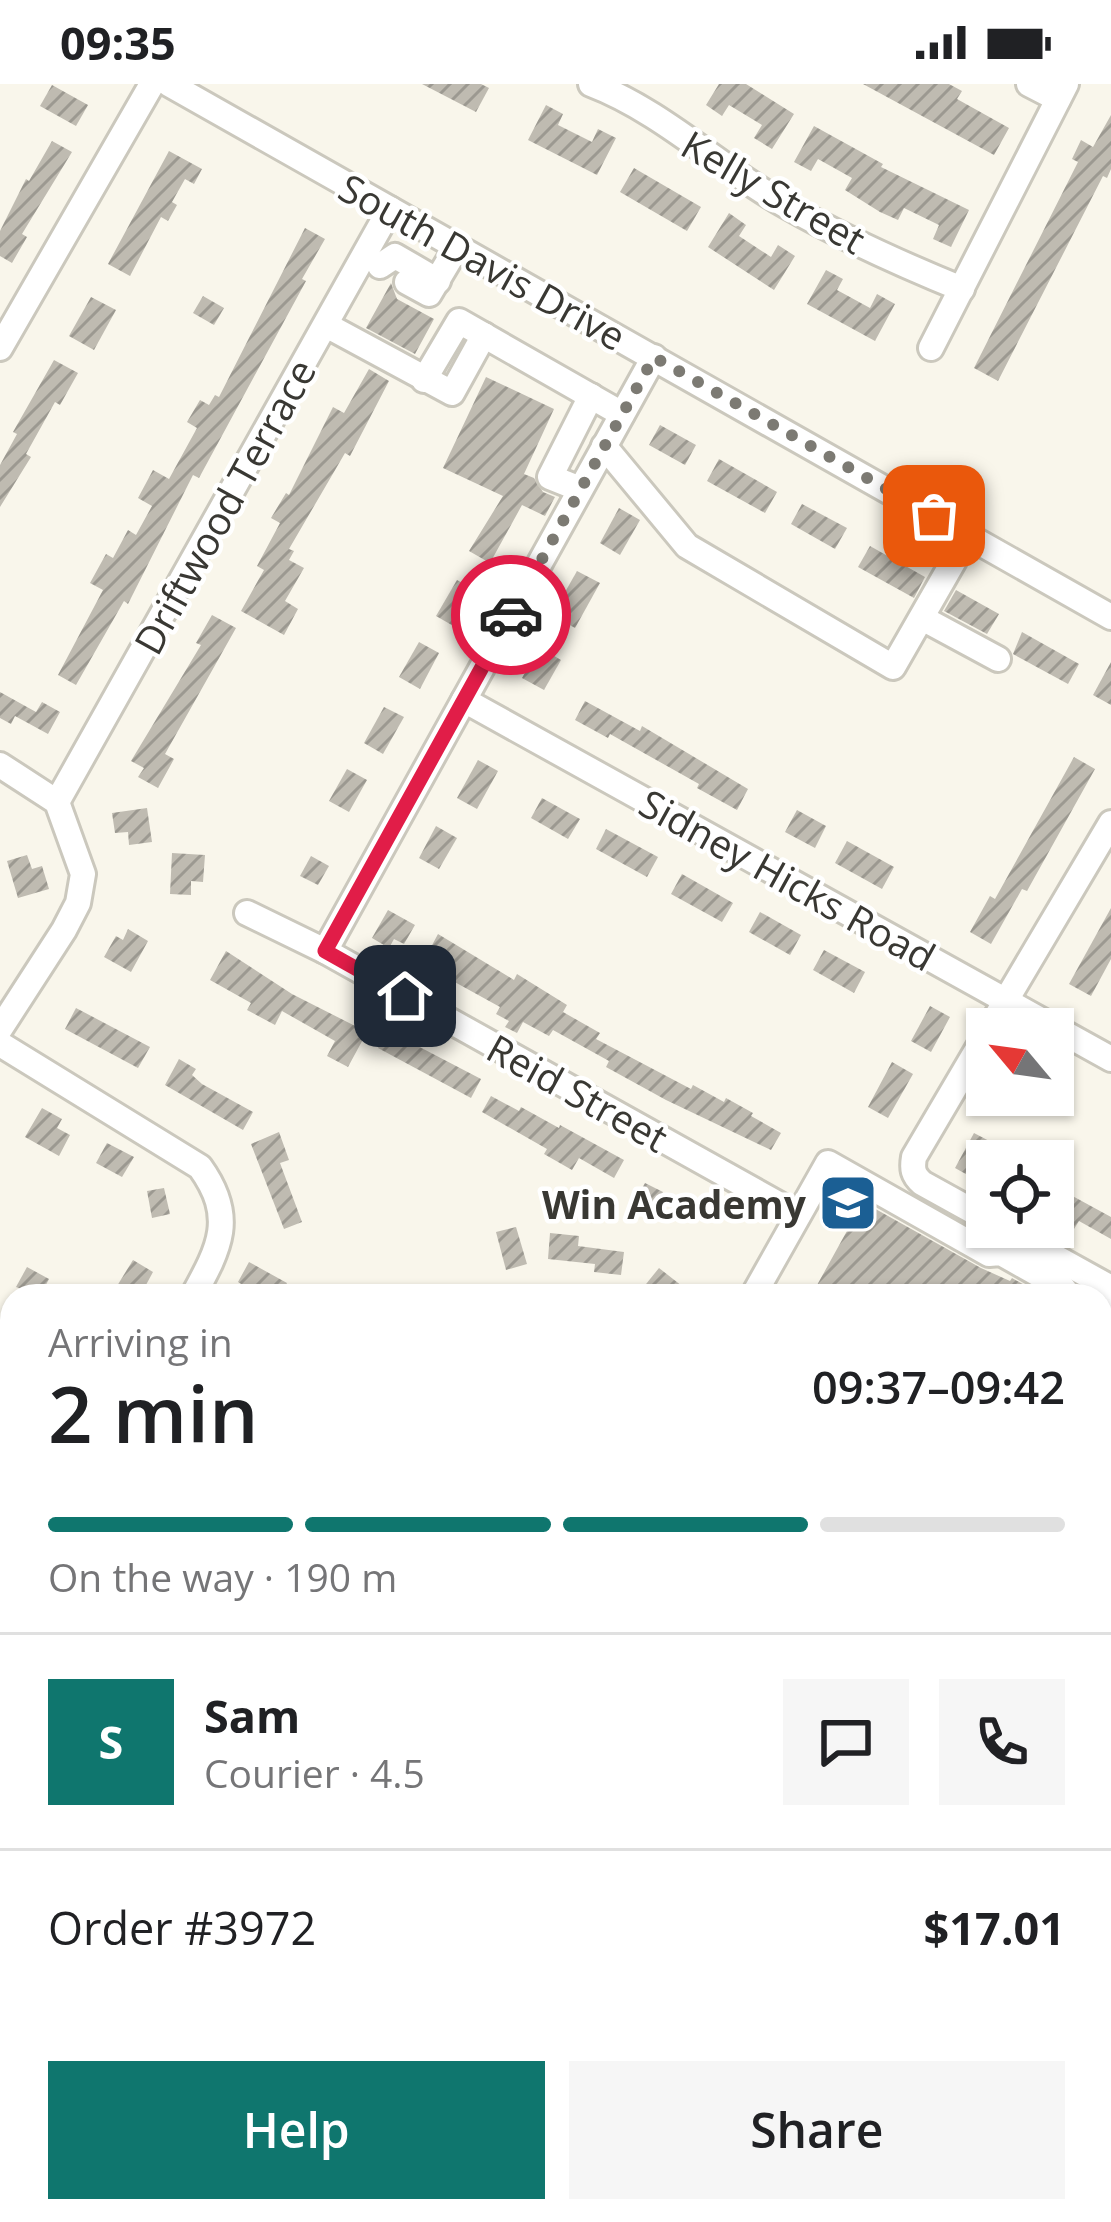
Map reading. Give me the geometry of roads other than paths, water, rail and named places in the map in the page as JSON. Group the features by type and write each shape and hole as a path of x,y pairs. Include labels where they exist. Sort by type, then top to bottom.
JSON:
{"street":[{"path":"0,348 152,84"},
{"name":"South Davis Drive","path":"169,84 195,90 458,248 1111,617"},
{"name":"Kelly Street","path":"591,84 656,120 787,206 962,289"},
{"path":"932,348 1062,92 1029,84"},
{"name":"Driftwood Terrace","path":"57,802 326,325 386,270 391,209"},
{"path":"386,270 429,294 458,248"},
{"path":"326,325 424,380 459,321 622,414"},
{"path":"325,951 654,357"},
{"path":"580,490 550,477 591,396"},
{"path":"604,446 687,547 893,668 968,536"},
{"path":"922,618 998,659"},
{"name":"Sidney Hicks Road","path":"464,700 1111,1059"},
{"path":"0,765 57,802 82,874 78,903 0,1029"},
{"path":"1002,1008 1111,823"},
{"name":"Reid Street","path":"247,913 325,951 799,1215"},
{"path":"0,1044 200,1167 214,1187 223,1224 216,1253 199,1284"},
{"path":"966,1068 914,1157 913,1168 922,1183 966,1207"},
{"path":"760,1284 828,1162 988,1254 1001,1253 1056,1284"},
{"path":"1039,1248 1104,1284"}],"place":[{"name":"Win Academy","path":"848,1203"}]}
